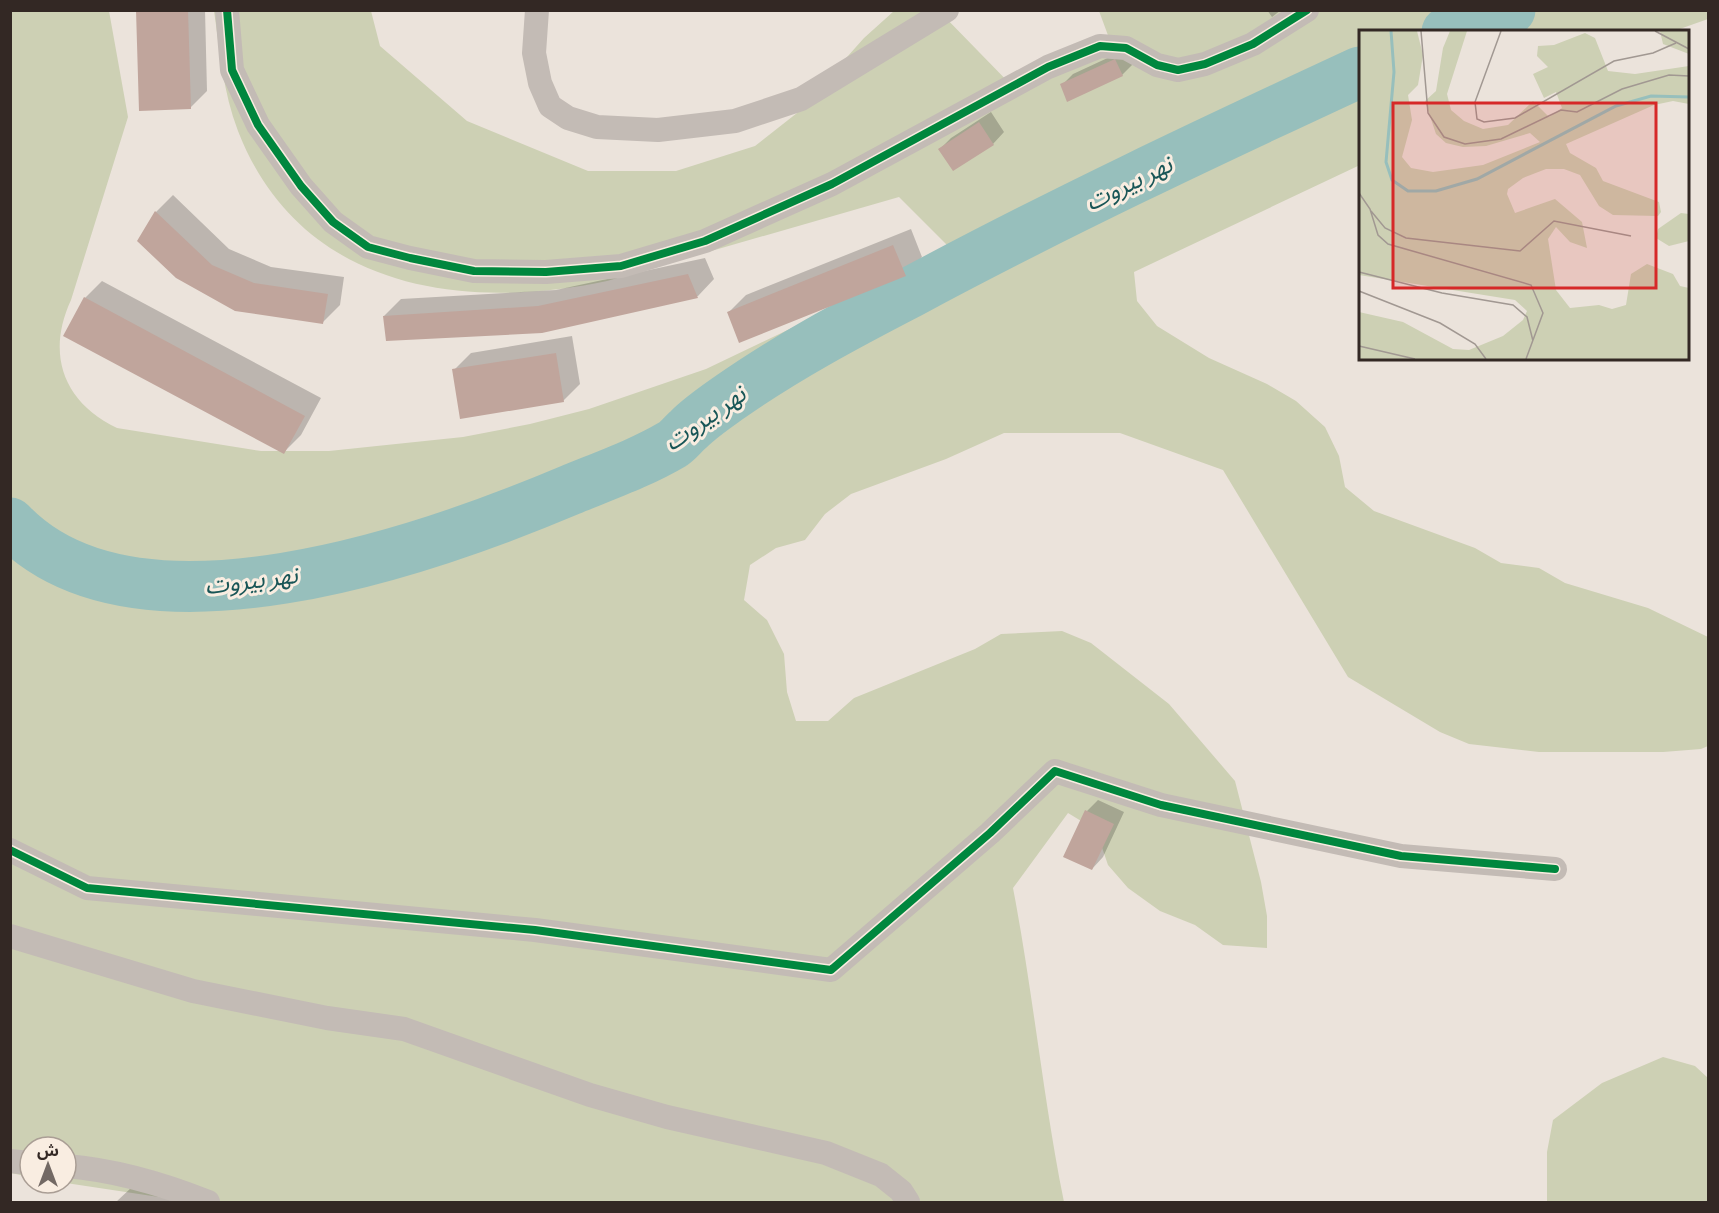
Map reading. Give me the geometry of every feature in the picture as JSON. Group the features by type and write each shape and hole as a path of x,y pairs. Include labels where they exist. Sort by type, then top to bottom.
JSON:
{"street":[{"path":"227,10 232,70 258,125 301,186 333,222 368,247 410,258 474,271 546,272 621,266 705,241 832,184 1048,67 1100,46 1126,48 1157,65 1178,70 1205,64 1252,44 1307,10"},
{"path":"537,10 534,53 540,82 550,106 568,118 597,128 658,130 735,121 801,99 947,10"},
{"path":"10,850 87,888 535,930 831,970 990,833 1055,771 1161,806 1401,856 1555,870"},
{"path":"10,936 193,991 327,1018 404,1029 590,1095 677,1119 826,1154 881,1175 901,1191 908,1203"},
{"path":"78,1168 118,1174 173,1188 208,1203"}],"green space":[{"path":"10,11 109,11 128,117 60,339 60,357 64,374 72,390 98,417 117,428 261,451 329,451 463,437 530,424 589,409 706,369 817,316 961,259 899,197 607,281 551,290 496,293 442,289 390,276 343,256 301,225 265,184 238,131 233,116 223,71 214,11 371,11 380,46 467,121 588,171 676,171 755,146 797,113 864,38 894,11 939,11 1018,92 1109,38 1099,11 1708,11 1708,19 1677,30 1359,30 1359,165 1134,272 1137,301 1157,326 1209,358 1267,384 1296,401 1325,427 1339,456 1345,487 1374,511 1475,548 1501,563 1539,568 1565,583 1648,608 1708,637 1708,746 1701,749 1663,752 1539,752 1469,744 1440,732 1348,677 1223,470 1120,433 1004,433 946,459 851,494 825,514 805,540 776,548 750,565 744,600 767,620 784,654 787,692 796,721 828,721 854,698 975,649 1001,634 1062,631 1091,643 1169,704 1235,781 1261,882 1267,916 1267,948 1223,945 1195,925 1160,911 1128,888 1108,865 1096,830 1068,813 1013,888 1064,1202 192,1202 78,1185 78,1135 18,1135 18,1174 11,1173"},
{"path":"1663,1057 1695,1066 1708,1078 1708,1202 1547,1202 1547,1152 1553,1120 1602,1083"}],"building":[{"path":"136,10 188,10 191,109 139,111"},
{"path":"1115,59 1123,76 1067,102 1060,84"},
{"path":"979,122 994,145 953,171 938,149"},
{"path":"155,211 212,265 254,283 328,294 323,324 235,311 176,278 137,241"},
{"path":"893,245 906,276 739,343 727,312"},
{"path":"688,274 698,298 542,333 386,341 383,316 538,306"},
{"path":"84,297 305,416 284,454 63,336"},
{"path":"556,353 564,402 460,419 452,369"},
{"path":"1085,810 1114,824 1092,870 1063,857"}],"waterway":[{"name":"نهر بيروت","path":"1453,30 1510,10"},
{"name":"نهر بيروت","path":"10,523 64,562 131,582 205,586 284,578 364,561 441,539 511,514 661,451 675,442 704,416 752,382 842,329 1078,206 1359,72"}],"cycle path":[{"path":"227,10 232,70 258,125 301,186 333,222 368,247 410,258 474,271 546,272 621,266 705,241 832,184 1048,67 1100,46 1126,48 1157,65 1178,70 1205,64 1253,44 1307,10"},
{"path":"10,850 87,888 535,930 831,970 990,833 1055,771 1161,805 1401,856 1555,869"}]}
